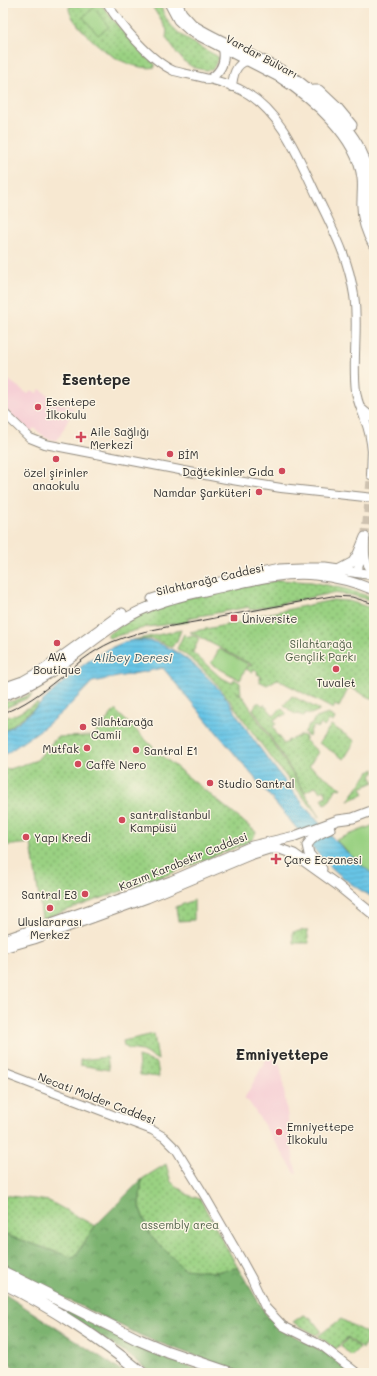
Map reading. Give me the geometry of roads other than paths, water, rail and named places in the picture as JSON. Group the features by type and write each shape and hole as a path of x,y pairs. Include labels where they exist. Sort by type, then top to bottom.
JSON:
{"highway":[{"path":"3,1272 137,1339 230,1373"},
{"path":"3,1283 45,1306 77,1326 142,1373"}],"main road":[{"path":"106,3 141,46 166,67 232,87 243,92 262,106 286,135 341,244 347,262 354,295 356,325 356,393 366,422 372,452"},
{"name":"Vardar Bulvarı","path":"170,3 173,11 184,26 197,36 279,77 311,96 340,131 356,156 362,180 362,218 369,238 374,246"},
{"name":"Vardar Bulvarı","path":"177,3 182,13 193,25 288,74 346,128 357,144 366,163 369,180 369,215 374,232"},
{"path":"208,80 216,75 222,67 224,58 223,49"},
{"path":"232,87 235,70 240,65 247,62"},
{"path":"360,407 374,419"},
{"path":"3,412 30,438 45,444 241,482 374,498"},
{"path":"374,439 371,475 374,466"},
{"path":"338,570 353,562 365,537"},
{"path":"365,537 365,559 368,566 374,572"},
{"path":"361,584 357,579 357,573 365,537"},
{"name":"Silahtarağa Caddesi","path":"3,688 46,668 127,610 162,595 279,569 308,567 374,576"},
{"name":"Silahtarağa Caddesi","path":"3,696 38,681 54,671 120,622 141,610 185,595 240,583 289,575 316,575 345,580 361,584 374,590"},
{"name":"Kazım Karabekir Caddesi","path":"3,940 171,881 252,846 300,834 338,820 353,818 374,810"},
{"path":"353,818 340,826 317,835 308,845 308,852 336,884 374,914"},
{"name":"Kazım Karabekir Caddesi","path":"3,948 34,939 147,898 250,855 269,849 280,849 294,854 336,884"},
{"name":"Necati Molder Caddesi","path":"3,1073 152,1130 164,1137 176,1149 177,1153 206,1198 252,1279 265,1307 283,1326 321,1345 358,1373"}],"water":[{"name":"Alibey Deresi","path":"133,640 151,641 177,652 197,667 215,685 229,702 255,742 312,815 342,847 374,875 374,898 345,879 319,855 163,668 92,682 70,705 47,725 3,756 3,732 18,723 70,676 97,655 125,642"}],"tunnel":[{"path":"365,537 371,475"}],"tram line":[{"path":"3,713 32,699 84,659 112,642 122,638 167,627 332,596 352,597 374,604"}],"place":[{"name":"Esentepe İlkokulu","path":"38,407"},
{"name":"Aile Sağlığı Merkezi","path":"81,437"},
{"name":"BİM","path":"170,454"},
{"name":"özel şirinler anaokulu","path":"56,459"},
{"name":"Dağtekinler Gıda","path":"282,471"},
{"name":"Namdar Şarküteri","path":"259,492"},
{"name":"Üniversite","path":"234,618"},
{"name":"AVA Boutique","path":"57,643"},
{"name":"Tuvalet","path":"336,669"},
{"name":"Silahtarağa Camii","path":"83,727"},
{"name":"Mutfak","path":"87,748"},
{"name":"Santral E1","path":"136,750"},
{"name":"Caffè Nero","path":"78,764"},
{"name":"Studio Santral","path":"210,783"},
{"name":"santralistanbul Kampüsü","path":"122,820"},
{"name":"Yapı Kredi","path":"26,837"},
{"name":"Çare Eczanesi","path":"276,859"},
{"name":"Santral E3","path":"85,894"},
{"name":"Uluslararası Merkez","path":"50,908"},
{"name":"Emniyettepe İlkokulu","path":"279,1132"}],"district":[{"name":"Esentepe","path":"96,379"},
{"name":"Emniyettepe","path":"282,1054"}],"park label":[{"name":"Silahtarağa Gençlik Parkı","path":"321,649"},
{"name":"assembly area","path":"180,1224"}]}
